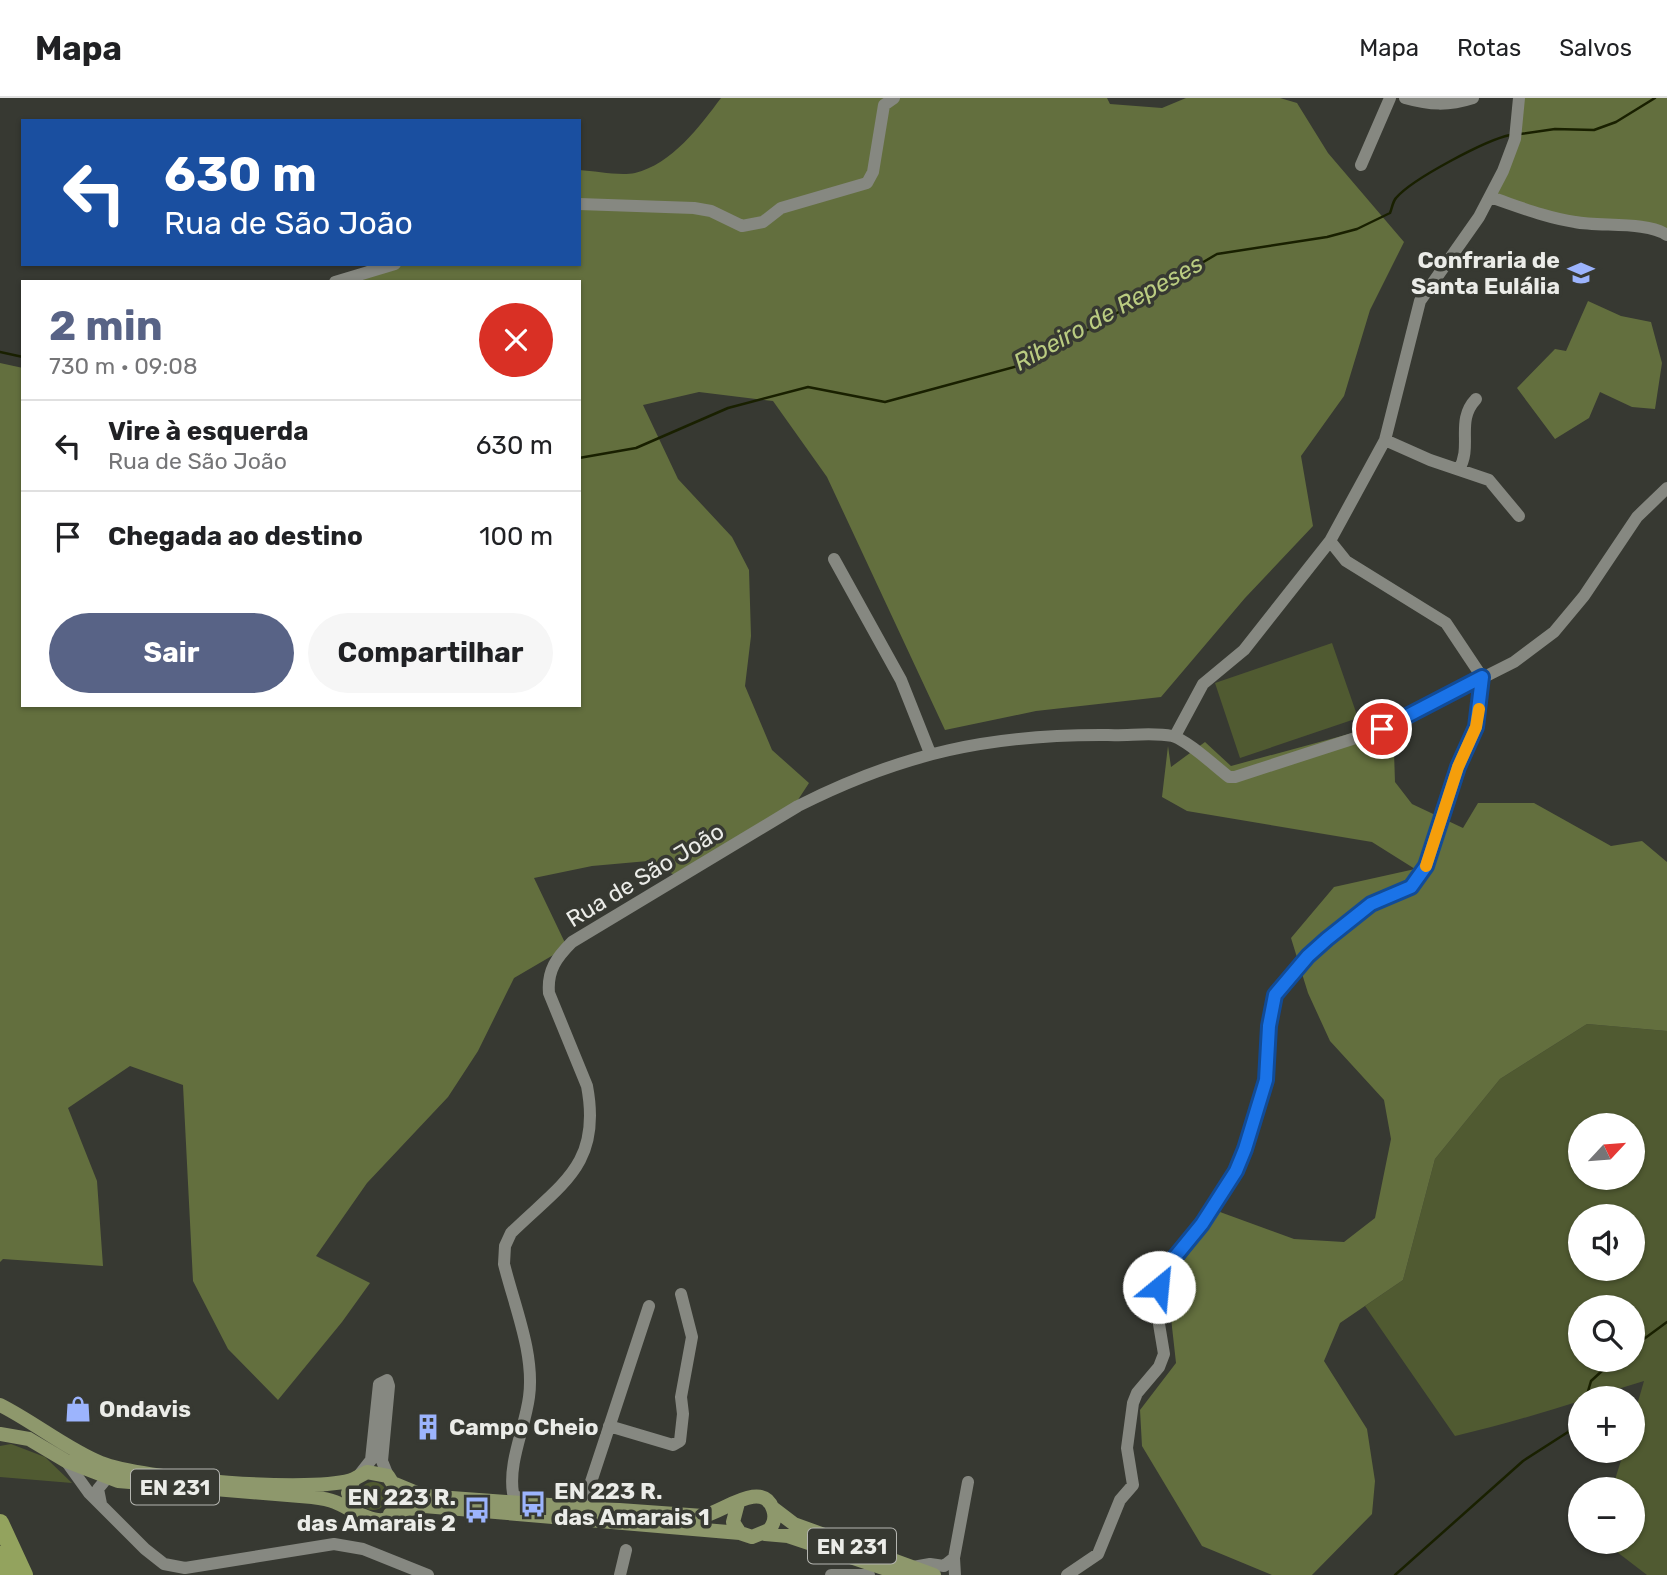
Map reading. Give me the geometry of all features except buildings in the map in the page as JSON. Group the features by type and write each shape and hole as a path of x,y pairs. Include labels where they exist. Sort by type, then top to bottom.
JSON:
{"highway":[{"path":"0,1522 24,1575"},
{"path":"0,1555 10,1575"}],"main road":[{"name":"EN 231","path":"0,1405 38,1425 81,1454 116,1469 161,1476 312,1487 375,1471 424,1496 704,1516 757,1496 794,1524 908,1571"},
{"name":"EN 231","path":"0,1434 29,1439 66,1461 107,1478 130,1483 312,1497 329,1500 377,1521 390,1514 424,1506 740,1533 752,1537 765,1534 788,1535 908,1571 934,1575"},
{"path":"356,1514 348,1493 357,1477"},
{"path":"390,1514 398,1500 392,1480"},
{"path":"738,1503 733,1521 740,1533"},
{"path":"765,1534 773,1526 773,1508"}],"street":[{"path":"581,204 694,208 711,211 742,226 763,222 781,208 867,183 873,172 884,105 894,98"},
{"path":"1361,165 1390,98"},
{"path":"1405,98 1434,104 1473,98"},
{"path":"1519,98 1510,155 1490,197 1420,301 1385,440 1330,541 1244,650 1203,684 1175,736 1228,777 1235,777 1382,729 1514,662 1554,632 1584,596 1637,517 1663,491"},
{"path":"1490,197 1571,222 1653,228 1667,235"},
{"path":"342,280 388,266"},
{"path":"1458,469 1465,454 1463,424 1476,399"},
{"path":"1385,440 1489,480 1519,516"},
{"path":"1663,491 1667,506"},
{"path":"1067,1575 1098,1554 1119,1500 1133,1485 1126,1448 1135,1398 1155,1374 1164,1354 1159,1324 1161,1278 1210,1213 1236,1171 1245,1149 1266,1080 1269,1026 1275,995 1308,956 1371,904 1411,887 1418,881 1430,855 1458,767 1476,727 1482,677 1446,623 1346,561 1330,541"},
{"path":"834,559 901,680 930,752"},
{"name":"Rua de São João","path":"512,1474 530,1395 525,1348 504,1264 505,1246 510,1233 576,1169 589,1142 590,1102 587,1086 550,993 548,981 558,956 572,942 798,806 830,790 930,752 991,740 1079,735 1175,736"},
{"path":"609,1426 673,1445 680,1441 683,1414 681,1397 692,1337 681,1293"},
{"path":"585,1508 649,1306"},
{"path":"357,1477 371,1460 379,1384 387,1380 389,1386 382,1461 392,1480"},
{"path":"66,1461 103,1507 164,1564 185,1568 334,1544 363,1549 428,1575"},
{"path":"473,1499 481,1494 499,1494 512,1474"},
{"path":"512,1474 513,1493 522,1503"},
{"path":"103,1507 96,1495 107,1478"},
{"path":"955,1575 954,1558 968,1482"},
{"path":"620,1575 626,1550"},
{"path":"908,1571 930,1564 944,1566 954,1558"},
{"path":"831,1575 869,1575"}],"green space":[{"path":"721,98 1107,98 1110,104 1162,108 1186,98 1280,98 1297,103 1328,153 1404,242 1370,310 1344,396 1301,456 1313,526 1245,598 1161,697 1036,711 945,730 827,477 773,401 699,392 643,405 678,479 732,537 749,570 751,636 745,686 772,750 809,783 792,809 682,879 648,861 592,866 534,878 567,947 514,978 478,1051 448,1097 367,1183 316,1256 370,1283 278,1400 228,1349 193,1281 183,1085 130,1066 68,1108 97,1181 103,1266 3,1259 0,1262 0,363 21,368 21,707 581,707 581,280 345,280 367,266 581,266 581,170 622,174 648,168 673,153"},
{"path":"1520,98 1667,98 1667,235 1598,226 1490,197 1503,171"},
{"path":"1588,301 1621,316 1651,322 1662,363 1655,409 1632,407 1600,392 1589,418 1555,439 1517,388 1555,349 1566,351"},
{"path":"1332,643 1358,718 1240,758 1215,683"},
{"path":"1393,722 1395,782 1412,804 1463,828 1478,803 1534,803 1611,846 1642,841 1667,862 1667,1031 1587,1024 1500,1079 1435,1159 1403,1280 1340,1323 1324,1361 1367,1429 1375,1481 1372,1514 1312,1575 1272,1575 1202,1546 1142,1446 1140,1410 1176,1363 1168,1291 1179,1267 1220,1212 1294,1239 1344,1242 1375,1218 1391,1139 1384,1100 1330,1041 1308,993 1291,938 1334,887 1415,869 1372,842 1187,811 1162,797 1168,746 1171,767 1205,742 1231,766"},
{"path":"1587,1024 1667,1031 1667,1575 1647,1575 1620,1554 1645,1554 1645,1477 1616,1477 1620,1463 1645,1463 1644,1381 1628,1386 1568,1386 1568,1404 1455,1436 1365,1306 1403,1280 1435,1159 1500,1079"},
{"path":"11,1444 45,1457 72,1483 0,1477 0,1446"},
{"path":"373,1482 383,1486 387,1496 383,1506 373,1510 363,1506 359,1496 363,1486"}],"waterway":[{"path":"1520,134 1555,129 1594,130 1616,122 1655,98"},
{"name":"Ribeiro de Repeses","path":"581,458 636,448 728,408 808,387 885,402 1018,366 1095,326 1217,254 1327,237 1357,229 1390,213 1396,198 1433,171 1484,144 1510,135"},
{"name":"Ribeiro de Repeses","path":"0,352 21,357"},
{"name":"Ribeiro de Repeses","path":"1645,1338 1667,1322"},
{"name":"Ribeiro de Repeses","path":"1590,1386 1601,1372"},
{"name":"Ribeiro de Repeses","path":"1395,1575 1523,1461 1568,1432"}],"slow traffic":[{"path":"1426,866 1440,816 1476,727 1479,709"}],"place":[{"name":"Confraria de Santa Eulália","path":"1581,273"},
{"name":"Ondavis","path":"78,1409"},
{"name":"Campo Cheio","path":"428,1427"},
{"name":"EN 223 R. das Amarais 1","path":"533,1504"},
{"name":"EN 223 R. das Amarais 2","path":"477,1510"}],"route":[{"path":"1159,1287 1166,1268 1202,1224 1236,1171 1250,1137 1266,1080 1267,1040 1275,995 1291,974 1327,939 1371,904 1411,887 1418,881 1426,866 1440,816 1476,727 1482,677 1382,729"}]}
